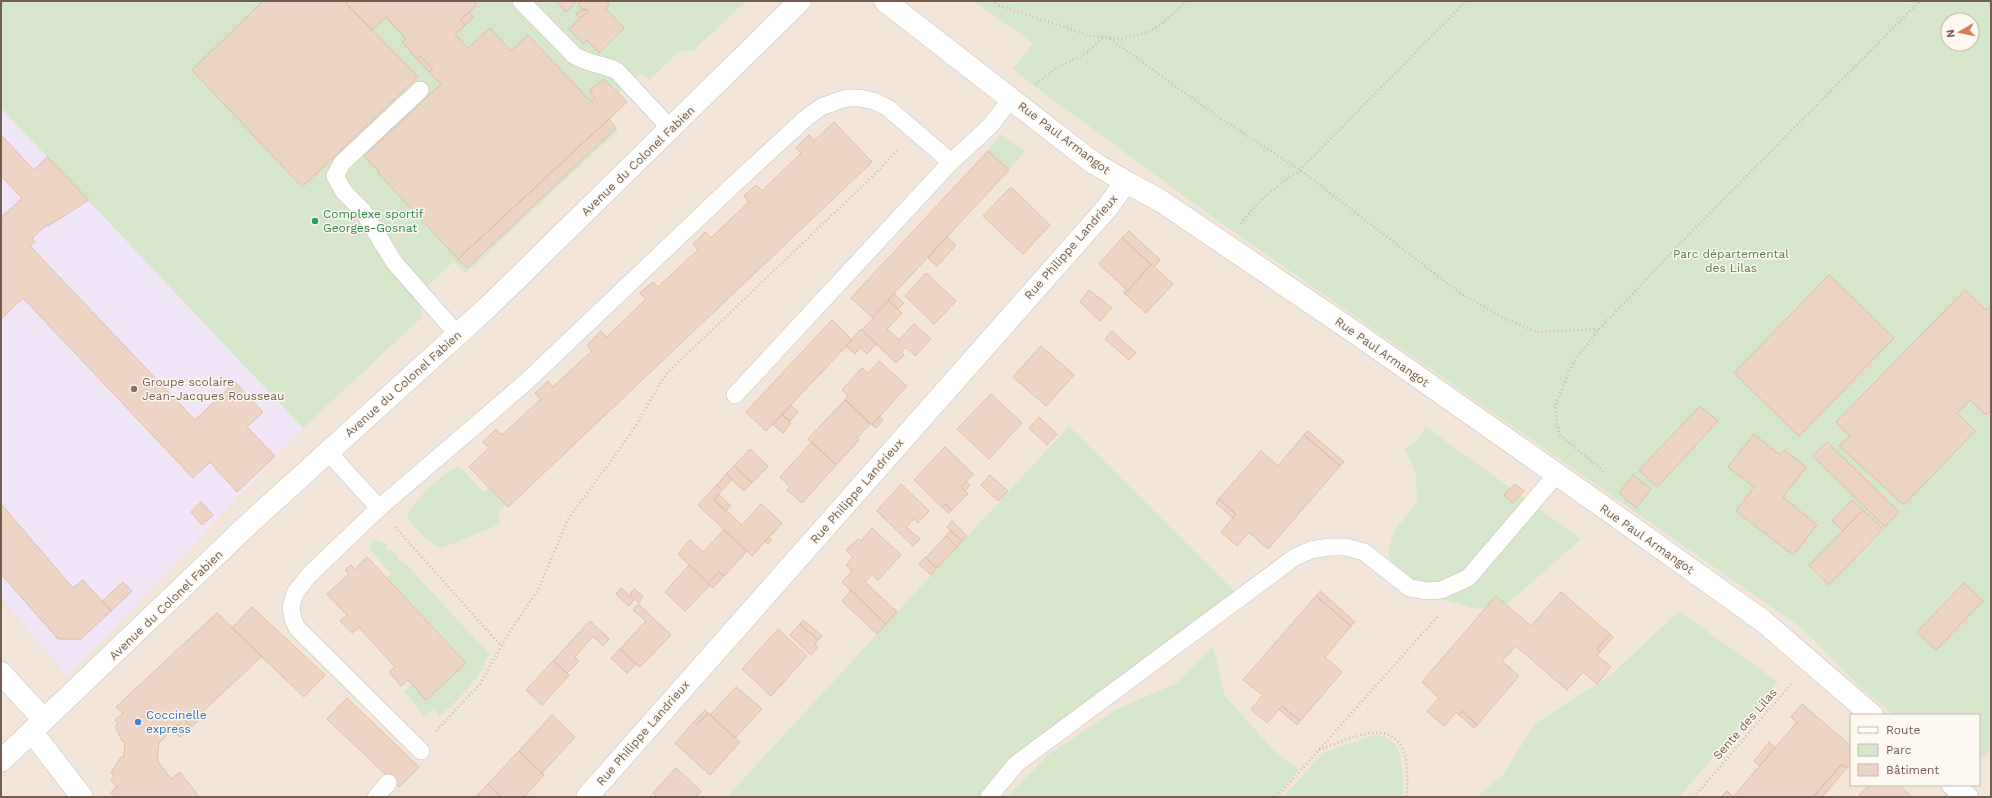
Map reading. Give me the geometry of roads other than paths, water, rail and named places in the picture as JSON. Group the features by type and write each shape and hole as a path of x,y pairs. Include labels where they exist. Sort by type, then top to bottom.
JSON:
{"street":[{"name":"Avenue du Colonel Fabien","path":"1,761 88,680 253,520 458,335 671,129 800,1"},
{"name":"Rue Paul Armangot","path":"884,1 1092,162 1161,201 1344,325 1763,621 1871,714"},
{"name":"Rue Philippe Landrieux","path":"587,797 1107,208 1126,182"},
{"path":"1,673 38,726 82,797"},
{"path":"1955,786 1967,797"}],"lane":[{"path":"521,1 574,56 581,60 609,67 617,71 671,129"},
{"path":"420,90 342,163 335,176 344,192 363,211 394,262 458,335"},
{"path":"421,751 297,628 293,619 291,607 295,593 309,575 379,508 526,382 730,188 806,118 821,107 846,98 860,98 874,101 888,108 951,162"},
{"path":"735,395 951,162 990,126 1011,99"},
{"path":"328,452 379,508"},
{"path":"989,797 1016,764 1295,557 1311,550 1329,547 1346,547 1364,552 1410,588 1428,591 1441,590 1468,578 1556,475"},
{"path":"376,797 388,783"}],"place":[{"name":"Complexe sportif Georges-Gosnat","path":"315,221"},
{"name":"Groupe scolaire Jean-Jacques Rousseau","path":"134,389"},
{"name":"Coccinelle express","path":"138,722"}],"park label":[{"name":"Parc départemental des Lilas","path":"1731,261"}]}
